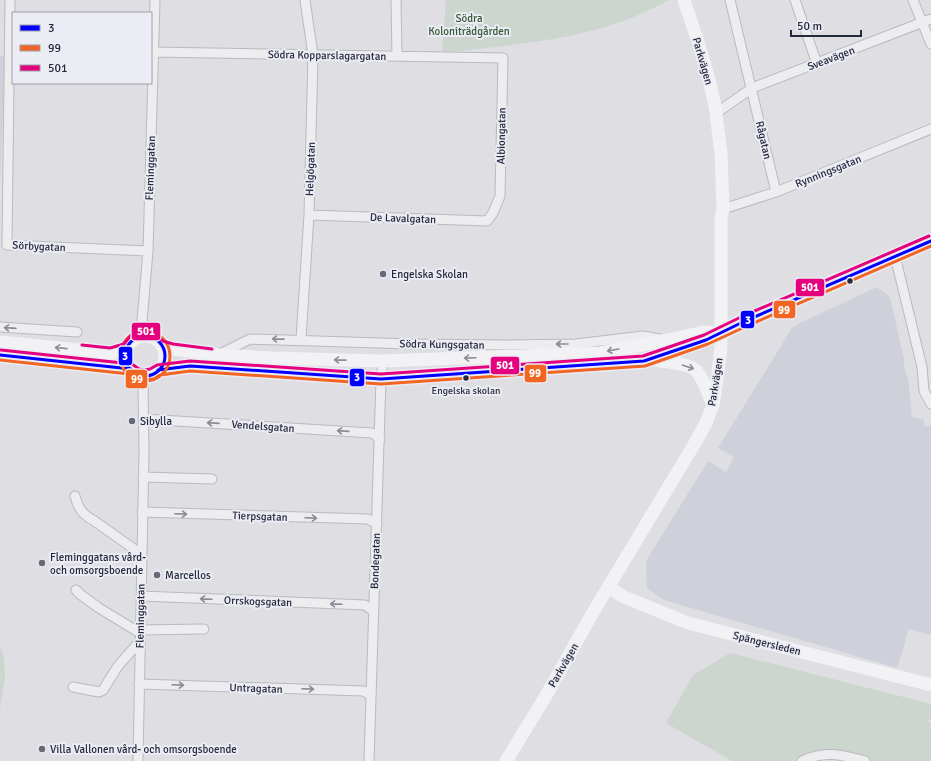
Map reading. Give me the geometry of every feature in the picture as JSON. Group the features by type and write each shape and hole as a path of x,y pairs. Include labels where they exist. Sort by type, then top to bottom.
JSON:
{"main road":[{"name":"Parkvägen","path":"506,761 548,692 608,587 695,443 706,424 713,405 721,347 721,218 723,210 721,154 716,114 709,78 684,0"},
{"path":"158,370 190,366 381,379 591,366 650,360 706,340 745,321 931,241"},
{"name":"Södra Kungsgatan","path":"145,336 152,338 161,345 172,349 219,355 383,361 600,353 704,332 720,333"},
{"path":"130,369 125,359 127,348 134,339 145,336"},
{"path":"0,342 110,353 127,348"},
{"path":"0,355 130,369 137,374 144,375 152,374 158,370 163,363 164,356 161,345"},
{"path":"650,360 677,364 694,369 704,384 713,405"},
{"name":"Spängersleden","path":"608,587 624,597 688,623 931,685"}],"street":[{"name":"Sörbygatan","path":"10,0 12,49 7,190 7,245 148,251"},
{"name":"Fleminggatan","path":"152,52 155,0"},
{"name":"Helgögatan","path":"301,339 309,215 314,55 305,0"},
{"path":"396,0 397,56"},
{"name":"Rågatan","path":"730,0 776,192"},
{"path":"794,0 817,64"},
{"path":"913,0 931,44"},
{"name":"Sveavägen","path":"752,88 931,19"},
{"path":"0,49 12,49"},
{"name":"Södra Kopparslagargatan","path":"152,52 504,58"},
{"name":"Albiongatan","path":"493,213 500,196 504,58"},
{"name":"Fleminggatan","path":"145,336 142,321 148,251 151,84"},
{"path":"716,114 752,88"},
{"name":"Rynningsgatan","path":"723,210 776,192 931,129"},
{"name":"De Lavalgatan","path":"309,215 487,221 493,213"},
{"path":"895,256 922,367 924,392 931,404"},
{"path":"0,327 77,332"},
{"name":"Södra Kungsgatan","path":"219,355 250,339 301,339 412,344 506,345 576,344 643,336 668,340"},
{"name":"Bondegatan","path":"370,761 373,611 381,379 383,361"},
{"name":"Fleminggatan","path":"138,761 144,375"},
{"name":"Vendelsgatan","path":"144,419 372,433 380,439"},
{"path":"143,477 212,479"},
{"path":"75,496 77,505 85,516 141,554"},
{"name":"Tierpsgatan","path":"142,512 368,519 377,524"},
{"path":"76,590 80,595 140,634 204,630"},
{"name":"Orrskogsgatan","path":"140,596 365,605 373,611"},
{"path":"73,686 99,692 104,690 118,666 140,634"},
{"name":"Untragatan","path":"139,684 364,691 371,696"},
{"path":"802,761 820,754 843,755 865,761"}],"shaded area":[{"path":"0,56 5,56 0,182"},
{"path":"877,287 890,297 904,359 904,368 908,378 912,417 924,420 925,427 931,425 931,635 908,629 897,668 664,600 647,588 646,561 708,461 726,472 734,457 718,448 792,328"}],"green space":[{"name":"Södra Koloniträdgården","path":"446,0 669,0 613,25 565,37 442,53"},
{"path":"0,645 4,658 5,678 0,709"},
{"path":"730,653 931,704 931,720 927,719 931,723 931,761 865,761 843,755 802,761 732,761 666,723 693,675"}],"transit line":[{"name":"501","path":"1,350 132,364 139,369 144,370 150,369 157,365 190,361 381,374 643,356 704,335 743,316 929,236"},
{"name":"3","path":"158,370 190,366 381,379 644,361 706,340 745,321 931,241"},
{"name":"99","path":"0,360 129,374 135,379 144,380 154,379 160,375 190,371 381,384 645,366 708,344 931,246"},
{"name":"99","path":"145,331 154,333 165,342 170,356 168,365 159,376 145,381 136,379 125,370 120,356 122,347 131,336 145,331"},
{"name":"501","path":"82,345 110,348 124,344 132,334 145,331 154,334 163,341 173,344 212,349"},
{"name":"3","path":"145,336 159,342 165,356 159,370 145,376 131,370 125,356 131,342 145,336"},
{"name":"3","path":"0,355 131,369"}],"place":[{"name":"Engelska Skolan","path":"383,274"},
{"name":"Engelska skolan","path":"466,378"},
{"name":"Sibylla","path":"132,421"},
{"name":"Fleminggatans vård- och omsorgsboende","path":"42,563"},
{"name":"Marcellos","path":"157,575"},
{"name":"Villa Vallonen vård- och omsorgsboende","path":"42,749"}]}
